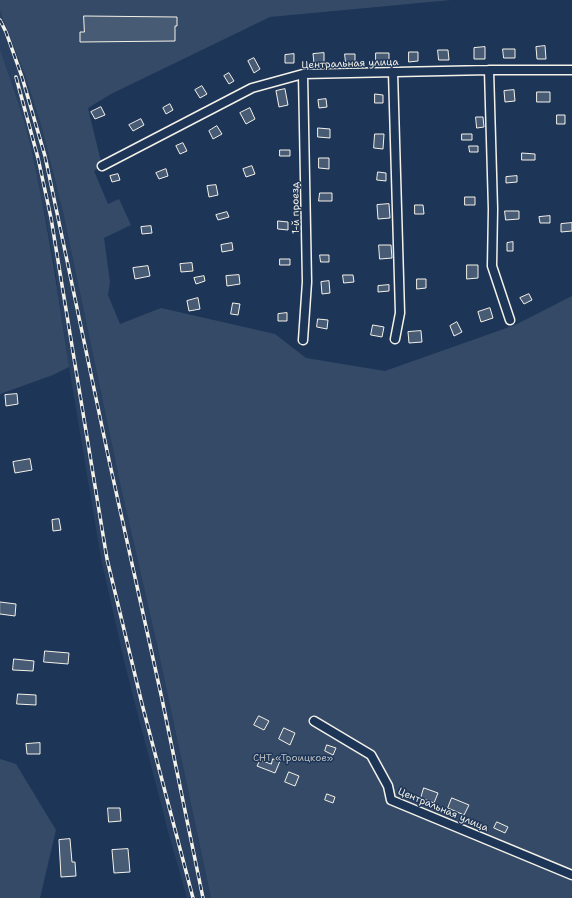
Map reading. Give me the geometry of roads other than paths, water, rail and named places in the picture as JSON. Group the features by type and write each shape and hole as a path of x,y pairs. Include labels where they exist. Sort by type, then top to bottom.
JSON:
{"street":[{"name":"Центральная улица","path":"102,166 252,88 303,74 489,70 572,70"},
{"path":"489,70 493,209 492,266 510,320"},
{"path":"393,72 400,313 395,339"},
{"name":"1-й проезд","path":"303,74 307,282 303,340"},
{"name":"Центральная улица","path":"314,721 371,755 388,786 391,800 572,875"}],"railway":[{"path":"0,20 6,32 22,77 45,156 109,460 162,699 203,898"},
{"path":"16,77 38,158 51,218 107,559 142,704 193,898"}],"park label":[{"name":"СНТ «Троицкое»","path":"293,758"}]}
